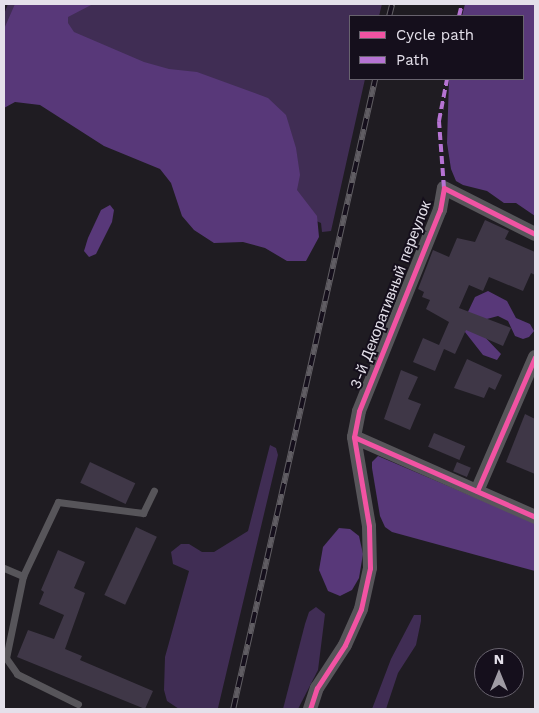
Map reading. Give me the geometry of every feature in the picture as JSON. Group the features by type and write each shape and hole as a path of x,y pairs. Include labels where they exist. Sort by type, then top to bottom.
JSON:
{"street":[{"name":"3-й Декоративный переулок","path":"354,437 359,411 440,210 444,188 535,234"},
{"path":"477,490 535,357"},
{"path":"354,437 535,517"},
{"path":"310,709 317,688 345,645 361,609 370,568 369,526 354,437"}],"lane":[{"path":"78,704 17,674 5,657 23,576 58,502 143,513 154,490"},
{"path":"4,568 23,576"}],"shaded area":[{"path":"8,4 382,4 379,15 349,15 349,80 365,80 331,231 322,232 321,223 4,88 4,14"},
{"path":"15,4 93,4 68,17 68,23 74,32 144,62 169,69 197,72 268,98 286,115 296,148 300,175 297,190 317,216 319,237 306,261 287,261 265,248 243,242 214,243 194,230 182,216 171,183 160,169 104,146 40,105 15,102 4,108 4,29"},
{"path":"465,4 535,4 535,216 516,203 504,203 487,191 463,185 456,181 451,169 447,143 449,80 524,80 524,15 462,15"},
{"path":"110,205 114,210 112,222 96,254 89,257 84,251 88,238 101,210"},
{"path":"488,291 507,301 516,318 530,324 534,331 529,337 523,339 515,336 508,321 498,316 483,320 481,333 501,354 497,360 483,355 465,332 466,316 475,297"},
{"path":"270,445 276,448 278,455 218,708 179,709 167,701 164,690 165,657 189,571 173,564 171,552 181,544 189,544 202,552 214,552 248,531"},
{"path":"378,456 535,523 535,571 392,532 385,527 380,516 372,468 372,462"},
{"path":"339,528 350,529 359,536 363,554 359,578 352,590 340,596 328,591 319,570 323,547"},
{"path":"316,607 325,614 318,670 298,709 283,709 305,624 309,612"},
{"path":"414,615 421,615 416,645 398,673 386,709 372,709 391,659"}],"building":[{"path":"485,220 509,231 505,239 535,252 535,275 531,273 523,291 489,277 483,291 469,285 459,308 511,328 503,346 466,330 455,354 444,349 435,371 413,362 423,338 439,345 449,322 426,309 430,300 422,297 424,292 418,289 433,250 449,257 457,238 475,242"},
{"path":"467,359 502,375 495,390 489,387 484,398 454,388"},
{"path":"401,370 418,377 408,399 421,404 410,430 384,419"},
{"path":"525,414 535,419 535,474 506,462"},
{"path":"434,433 465,446 459,460 428,447"},
{"path":"90,462 135,483 126,504 80,483"},
{"path":"457,462 471,468 467,477 453,471"},
{"path":"136,527 157,537 125,605 104,595"},
{"path":"58,550 85,562 74,588 85,593 65,649 82,656 80,660 153,691 145,709 17,657 28,630 54,639 64,615 39,604 44,592 41,590"}],"railway":[{"path":"389,15 392,4"},
{"path":"233,709 375,80"}],"marked path":[{"path":"459,15 462,4"},
{"path":"444,188 439,121 447,80"}],"cycle path":[{"path":"310,709 317,688 345,645 361,609 370,568 369,526 354,437 359,411 440,210 444,188 535,234"},
{"path":"477,491 535,357"},
{"path":"354,437 535,517"}]}
